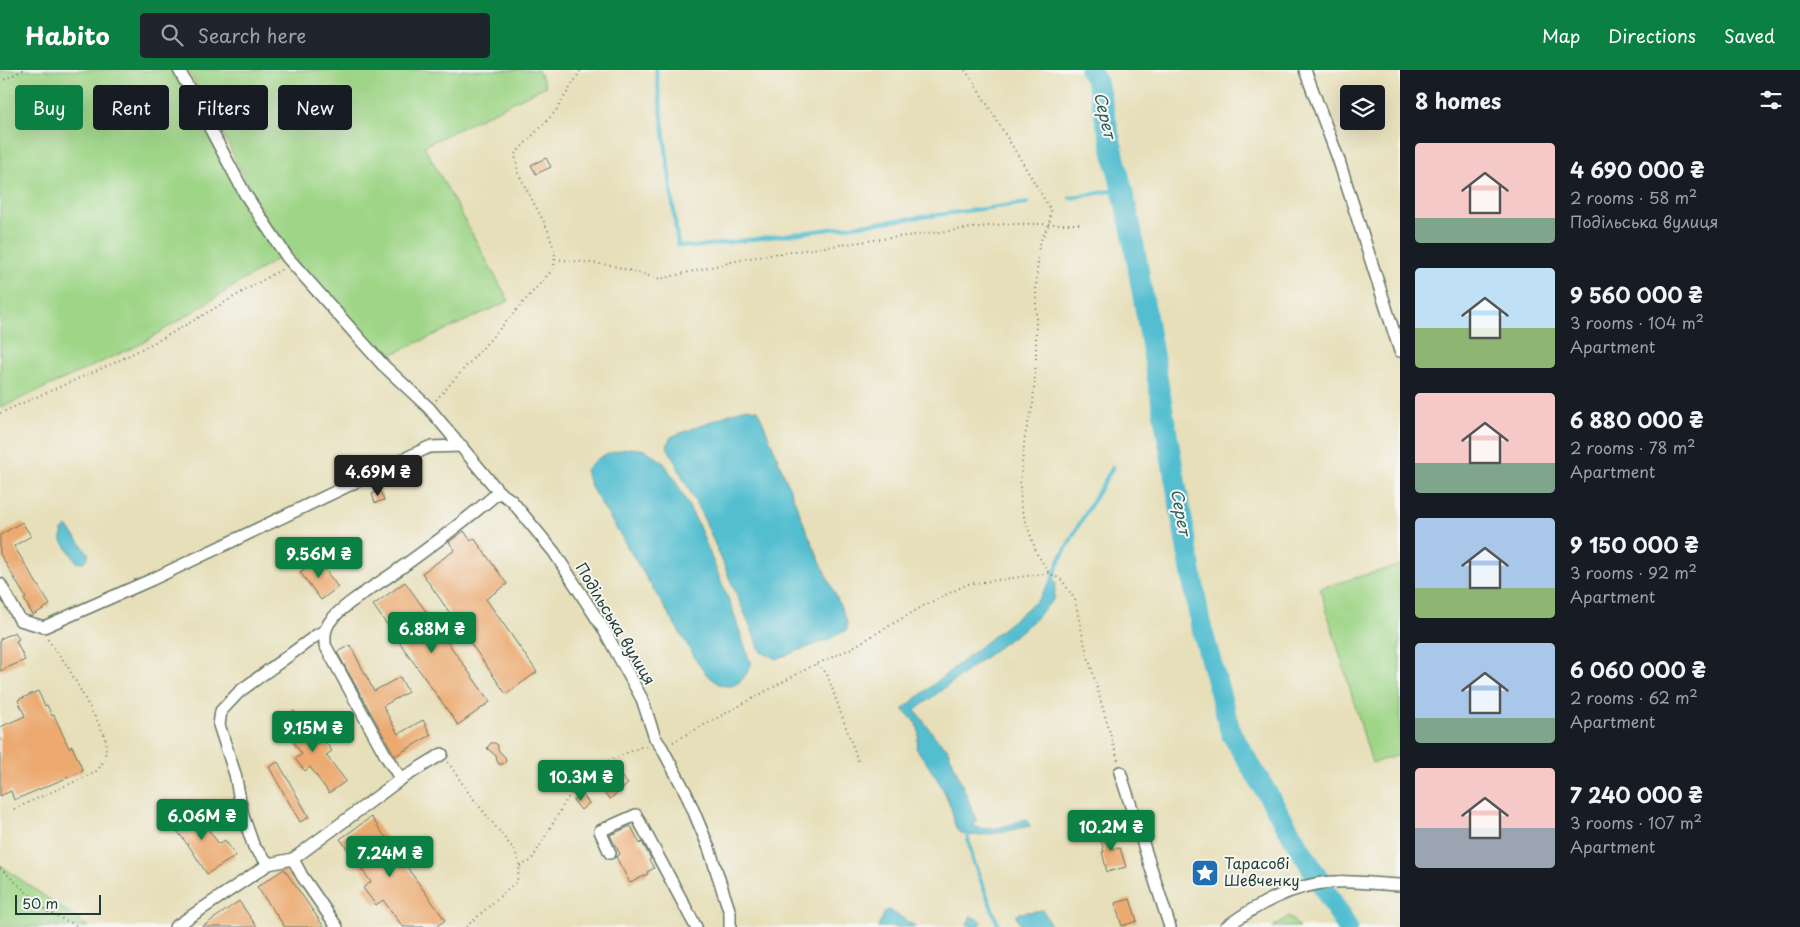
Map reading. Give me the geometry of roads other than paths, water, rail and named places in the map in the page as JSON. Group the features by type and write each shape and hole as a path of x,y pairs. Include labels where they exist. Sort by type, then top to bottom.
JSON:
{"street":[{"name":"Подільська вулиця","path":"178,70 245,194 293,264 383,364 429,408 499,492 511,500 554,552 604,628 642,699 654,738 662,748 686,793 709,848 730,913 730,927"},
{"path":"1305,70 1338,158 1400,351"},
{"path":"0,584 20,620 44,627 153,579 429,447 462,446"},
{"path":"269,864 254,847 243,816 236,774 218,725 221,711 240,691 324,631 329,622 344,607 480,509 499,492"},
{"path":"324,631 325,646 387,758 401,779"},
{"path":"175,927 269,864 293,859 401,779 442,754"},
{"path":"1120,772 1170,927"},
{"path":"610,853 600,831 636,815 696,927"},
{"path":"293,859 302,876 337,927"},
{"path":"1226,927 1241,916 1274,898 1315,884 1349,882 1400,885"}],"water":[{"path":"745,408 758,410 808,534 847,621 847,630 827,640 776,659 761,652 706,523 667,446 671,437"},
{"path":"629,448 646,450 664,463 698,524 733,611 751,665 737,684 721,685 713,680 699,664 592,489 585,471 594,461 604,455"},
{"path":"67,526 88,553 87,559 83,562 79,563 76,561 62,541 62,530"},
{"path":"1050,581 1056,582 1054,599 1031,623 915,710 936,738 947,748 976,819 974,826 994,829 1026,819 1030,826 985,835 961,833 955,825 951,808 944,792 916,748 919,735 917,726 903,709 1038,600"},
{"path":"889,910 917,927 878,927 885,912"},
{"path":"1043,910 1051,927 1021,927 1016,916 1020,913"},
{"path":"971,916 982,922 979,927 967,924"}],"waterway":[{"path":"656,70 678,245 694,247 1027,203"},
{"name":"Серет","path":"1090,70 1097,82 1131,228 1200,622 1231,733 1347,927"},
{"path":"1070,198 1122,189"},
{"path":"1050,586 1059,561 1113,467"},
{"path":"966,830 973,860 999,927"}],"place":[{"name":"Тарасові Шевченку","path":"1205,873"}]}
